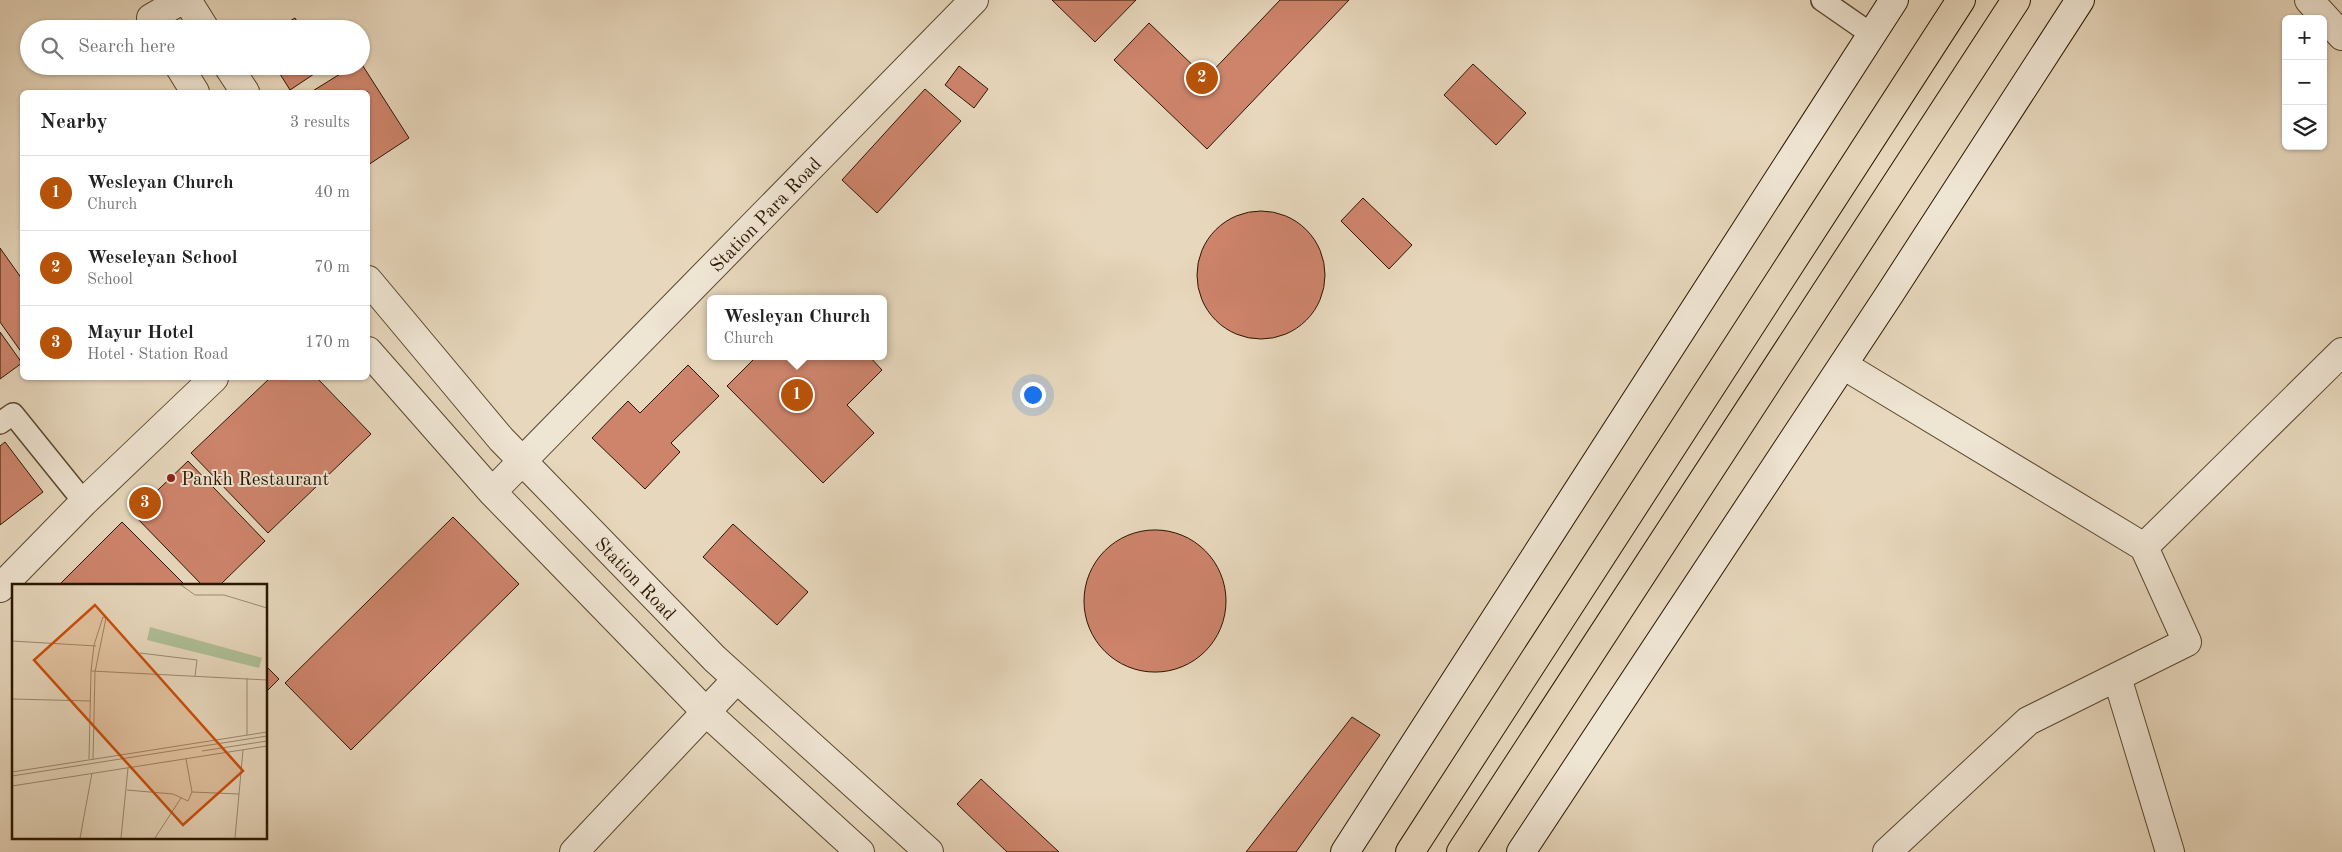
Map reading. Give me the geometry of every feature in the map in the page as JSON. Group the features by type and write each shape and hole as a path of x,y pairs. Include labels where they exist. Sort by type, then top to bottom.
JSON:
{"main road":[{"path":"1410,852 1961,0"},
{"path":"1461,852 2016,0"}],"street":[{"path":"151,20 150,18 182,0"},
{"path":"187,0 199,20"},
{"name":"Station Para Road","path":"492,492 974,0"},
{"path":"1345,852 1894,0"},
{"path":"1522,852 1843,365 2080,0"},
{"path":"2309,0 2342,36"},
{"path":"185,75 194,90"},
{"path":"234,75 244,90"},
{"name":"Station Road","path":"370,282 522,460 737,679 928,852"},
{"path":"2144,547 2342,352"},
{"path":"370,353 492,492 706,712 860,852"},
{"path":"1843,365 2144,547 2187,642 2028,721 1887,852"},
{"path":"0,588 84,502 212,380"},
{"path":"2117,677 2170,852"},
{"path":"574,852 737,679"}],"lane":[{"path":"1822,0 1871,34"},
{"path":"0,423 13,414 84,502"}],"building":[{"path":"1052,0 1136,0 1095,42"},
{"path":"1280,0 1349,0 1207,149 1114,60 1149,23 1206,78"},
{"path":"1473,64 1526,113 1496,145 1444,95"},
{"path":"959,66 988,89 974,108 945,85"},
{"path":"281,75 312,75 290,90"},
{"path":"338,75 369,75 409,138 370,164 370,90 314,90"},
{"path":"925,89 961,121 877,213 842,180"},
{"path":"1363,198 1412,245 1389,269 1341,221"},
{"path":"1261,211 1274,212 1286,216 1297,221 1307,229 1315,239 1320,250 1324,262 1324,288 1320,300 1315,311 1307,321 1297,329 1286,334 1274,338 1261,339 1248,338 1236,334 1225,329 1215,321 1207,311 1202,300 1198,288 1197,275 1198,262 1202,250 1207,239 1215,229 1225,221 1236,216 1248,212"},
{"path":"0,248 20,276 20,350 0,322"},
{"path":"0,332 20,360 20,364 0,379"},
{"path":"753,360 873,360 882,370 847,405 874,433 823,483 727,386"},
{"path":"688,365 719,396 671,443 680,452 645,489 592,438 628,401 640,413"},
{"path":"268,380 319,380 371,434 268,533 191,453"},
{"path":"5,442 43,492 0,525 0,446"},
{"path":"188,461 265,541 221,584 201,584 133,514"},
{"path":"453,517 519,584 351,750 285,683"},
{"path":"122,522 184,584 60,584"},
{"path":"733,524 808,592 777,625 703,557"},
{"path":"1155,530 1182,536 1194,542 1205,551 1214,562 1220,574 1226,601 1220,628 1214,640 1205,651 1194,660 1182,666 1155,672 1128,666 1116,660 1105,651 1096,640 1090,628 1084,601 1090,574 1096,562 1105,551 1116,542 1128,536"},
{"path":"268,668 279,679 268,690"},
{"path":"1352,717 1380,735 1296,852 1246,852"},
{"path":"981,779 1059,852 1007,852 957,804"}],"place":[{"name":"Weseleyan School","path":"1202,78"},
{"name":"Wesleyan Church","path":"797,395"},
{"name":"Pankh Restaurant","path":"171,478"},
{"name":"Mayur Hotel","path":"145,503"}]}
